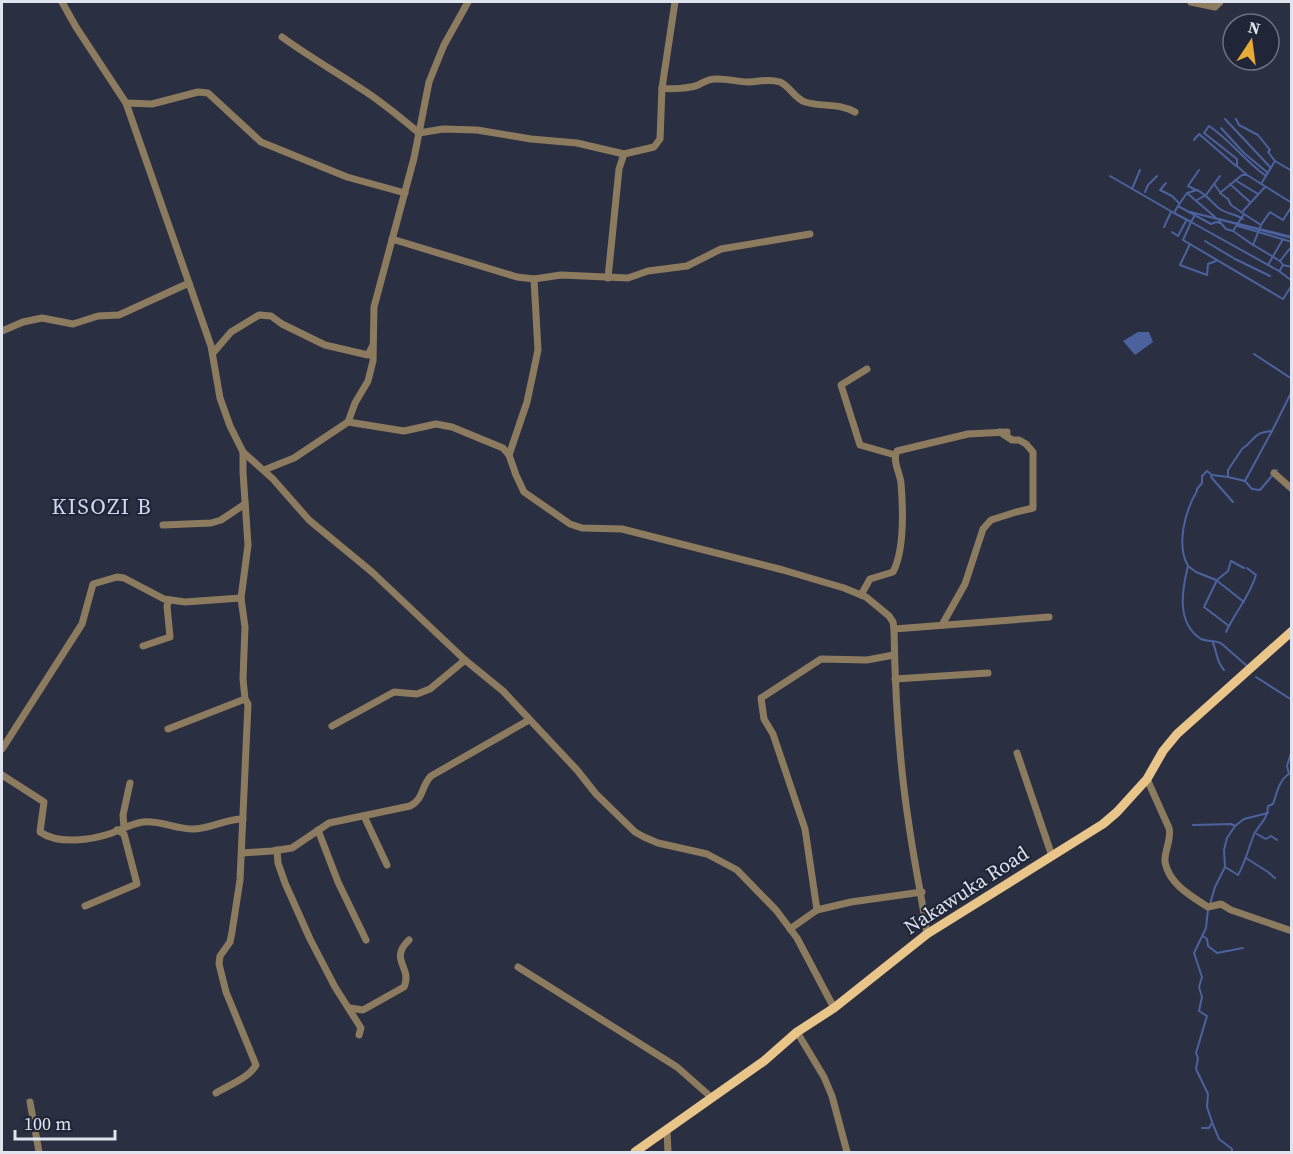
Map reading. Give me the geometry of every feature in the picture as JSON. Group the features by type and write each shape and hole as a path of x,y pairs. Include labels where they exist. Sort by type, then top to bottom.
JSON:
{"main road":[{"name":"Nakawuka Road","path":"635,1152 764,1061 797,1032 834,1008 927,934 1111,818 1147,779 1163,751 1177,734 1292,631"}],"street":[{"path":"62,2 126,103 213,353 220,398 243,452 264,470 309,520 372,572 465,660 503,691 577,770 596,794 635,832 658,843 707,854 737,870 776,910 797,938 834,1008"},
{"path":"264,470 294,458 348,422 372,371 374,307 405,193 426,93 444,45 468,2"},
{"path":"282,37 316,62 389,108 419,133 442,129 477,130 531,139 577,143 624,154 654,147 660,139 662,88 675,2"},
{"path":"1191,2 1215,7 1220,2"},
{"path":"662,88 672,90 696,86 716,79 751,82 765,79 783,83 793,95 803,101 846,107 855,112"},
{"path":"126,103 152,104 198,92 208,93 261,142 347,177 405,193"},
{"path":"608,278 619,169 624,154"},
{"path":"392,238 487,269 534,279 561,275 628,278 648,271 687,266 721,249 810,234"},
{"path":"509,455 527,402 537,350 534,279"},
{"path":"2,331 42,318 73,324 98,316 118,315 189,283"},
{"path":"213,353 231,332 259,315 271,316 282,324 325,345 368,355 373,345"},
{"path":"867,369 841,385 860,445 895,455"},
{"path":"348,422 404,431 441,424 503,448 509,455 524,492 575,527 622,528 783,570 861,595 889,616 894,629 895,679 909,826 922,892 927,934"},
{"path":"895,455 902,449 957,437 1003,432 1012,440 1019,440 1026,444 1033,452 1033,508 991,520 983,529 965,584 942,626"},
{"path":"216,1093 244,1077 256,1065 226,992 219,964 220,957 230,942 240,880 247,750 248,704 244,699 243,656 245,627 241,597 248,545 243,452"},
{"path":"861,595 870,579 894,572 900,555 902,496 895,455"},
{"path":"243,472 256,464"},
{"path":"1274,473 1292,489"},
{"path":"163,525 211,523 221,520 245,504"},
{"path":"2,749 82,624 93,584 117,577 124,578 169,600 185,602 241,597"},
{"path":"143,646 170,637 167,606 169,600"},
{"path":"894,629 1049,617"},
{"path":"817,910 805,829 777,745 764,719 761,698 821,659 867,660 894,655"},
{"path":"332,726 394,692 417,694 430,689 465,660"},
{"path":"895,679 988,672"},
{"path":"168,729 244,699"},
{"path":"242,853 291,848 329,823 410,806 422,795 424,783 431,776 528,720"},
{"path":"1017,753 1052,856"},
{"path":"2,775 44,802 40,832 46,836 81,840 150,822 193,829 233,819 243,819"},
{"path":"1147,779 1169,828 1165,861 1175,882 1185,892 1208,907 1221,904 1231,910 1292,931"},
{"path":"85,906 137,884 124,834 120,828 130,783"},
{"path":"364,816 387,865"},
{"path":"318,830 338,882 366,940"},
{"path":"277,850 285,883 335,987 361,1028 359,1035"},
{"path":"790,929 817,910 851,902 922,892"},
{"path":"350,1008 363,1010 404,987 406,976 399,954 401,947 409,940"},
{"path":"518,967 667,1061 711,1098"},
{"path":"797,1032 824,1077 832,1096 848,1152"},
{"path":"30,1102 39,1152"},
{"path":"667,1130 668,1152"}],"water":[{"path":"1138,332 1149,332 1153,342 1135,355 1123,341"}],"waterway":[{"path":"1225,119 1271,168"},
{"path":"1236,119 1239,125 1258,135 1270,150 1268,152 1275,161 1292,171"},
{"path":"1247,175 1237,166 1237,159 1204,133 1209,126 1266,176"},
{"path":"1221,128 1244,153 1268,173"},
{"path":"1194,140 1199,134 1236,166"},
{"path":"1261,184 1275,161"},
{"path":"1132,189 1140,170"},
{"path":"1196,190 1188,186 1199,170"},
{"path":"1244,214 1220,193 1242,175 1247,175 1292,203"},
{"path":"1110,176 1174,213"},
{"path":"1145,192 1157,176"},
{"path":"1214,184 1220,176"},
{"path":"1235,180 1258,194"},
{"path":"1166,183 1160,190 1172,196 1179,203"},
{"path":"1197,200 1206,195 1214,184 1220,192"},
{"path":"1230,184 1250,202"},
{"path":"1243,211 1265,187"},
{"path":"1215,217 1187,193 1197,190 1220,209 1243,219"},
{"path":"1187,193 1178,206 1211,224 1220,223"},
{"path":"1178,206 1174,213 1191,222 1195,215"},
{"path":"1261,225 1270,212 1283,220 1292,206"},
{"path":"1164,227 1171,212"},
{"path":"1292,237 1190,212 1292,238"},
{"path":"1253,245 1261,225 1244,214 1233,231 1253,245 1280,261"},
{"path":"1172,232 1178,236 1186,221"},
{"path":"1219,221 1226,229 1233,231"},
{"path":"1292,281 1279,271 1191,222 1183,240 1283,299 1292,285"},
{"path":"1238,226 1292,242"},
{"path":"1268,265 1283,239"},
{"path":"1205,241 1270,276"},
{"path":"1190,244 1180,265 1207,275 1208,264 1216,261"},
{"path":"1283,265 1280,261 1292,246"},
{"path":"1280,270 1283,265 1292,267"},
{"path":"1254,354 1292,379"},
{"path":"1247,666 1220,643 1201,639 1188,624 1183,606 1188,566 1184,558 1182,538 1189,508 1202,483 1202,476 1207,471 1212,475 1228,477 1228,470 1242,449 1257,435 1272,431 1292,391"},
{"path":"1272,431 1245,481 1252,489 1260,490 1277,470"},
{"path":"1212,475 1211,477 1233,502"},
{"path":"1228,477 1245,481"},
{"path":"1229,626 1204,607 1217,580 1228,571 1231,561 1244,568"},
{"path":"1188,566 1216,580 1244,602"},
{"path":"1226,632 1256,575 1247,568"},
{"path":"1213,643 1224,670"},
{"path":"1256,677 1292,700"},
{"path":"1210,904 1225,867 1238,875 1255,833 1268,811 1268,806 1273,804 1280,784 1289,774 1287,766 1292,750"},
{"path":"1193,825 1231,824 1235,826 1244,819 1268,813"},
{"path":"1225,867 1224,850 1227,838 1235,826"},
{"path":"1257,834 1266,839 1271,836 1277,840"},
{"path":"1246,858 1275,878"},
{"path":"1208,909 1206,928 1194,953 1202,977 1199,987 1202,997 1199,1011 1207,1016 1196,1053 1198,1058 1196,1069 1208,1094 1207,1107 1219,1139 1232,1149 1232,1152"},
{"path":"1203,936 1207,939 1208,946 1217,953 1243,948"},
{"path":"1202,1128 1209,1128 1212,1123"}],"district":[{"name":"KISOZI B","path":"102,506"}]}
